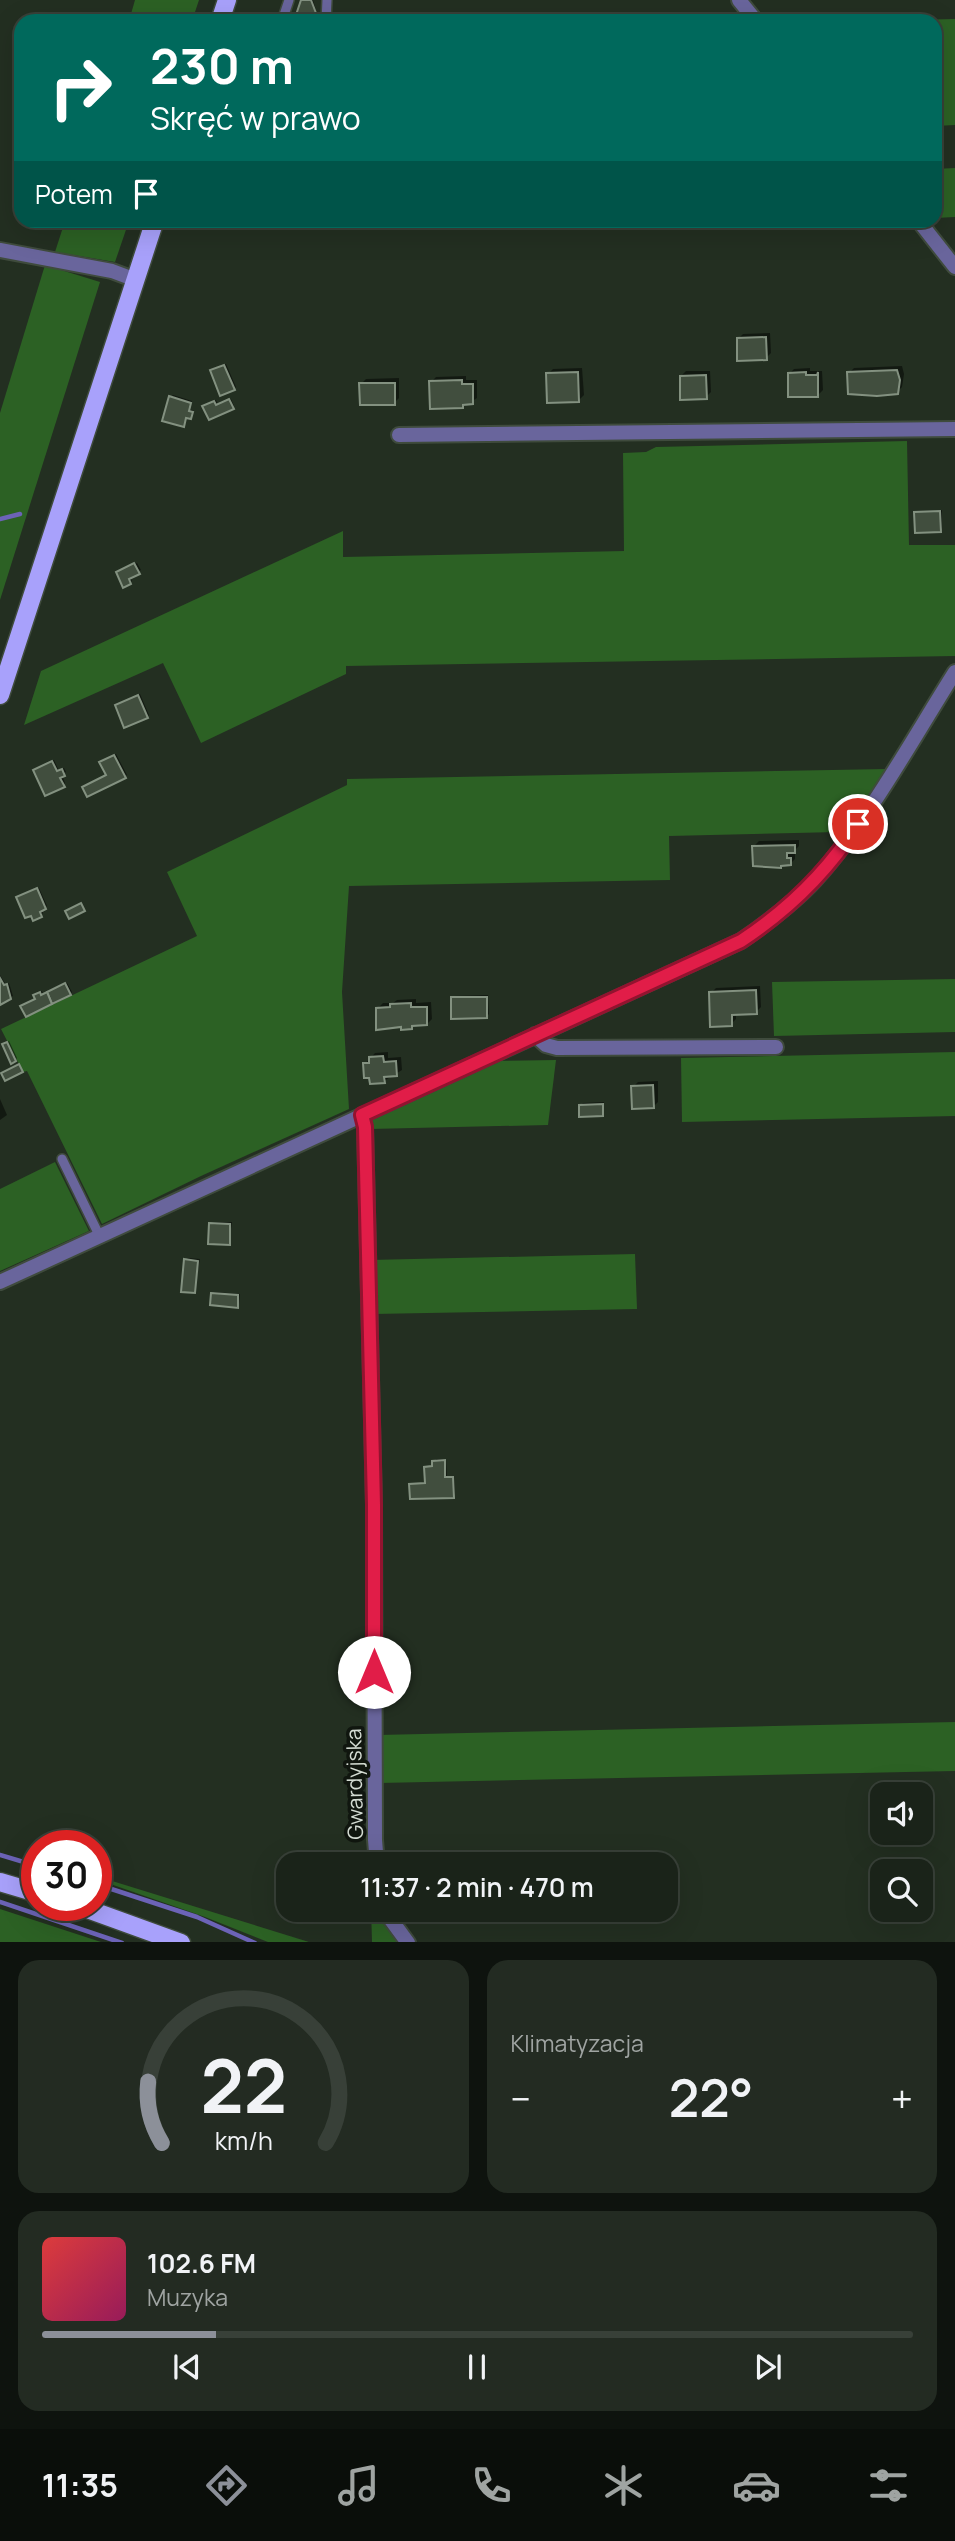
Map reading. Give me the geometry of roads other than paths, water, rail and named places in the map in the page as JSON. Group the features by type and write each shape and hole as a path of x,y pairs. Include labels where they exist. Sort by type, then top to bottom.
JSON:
{"main road":[{"path":"0,695 152,228"},
{"path":"0,1882 21,1888"},
{"path":"112,1918 181,1942"}],"street":[{"path":"739,0 750,14"},
{"path":"924,228 955,267"},
{"path":"0,250 111,271 136,279"},
{"path":"399,435 955,429"},
{"path":"0,1282 741,941 770,922 813,883 844,846 955,672"},
{"path":"535,1035 546,1045 557,1048 776,1047"},
{"name":"Gwardyjska","path":"362,1115 365,1127 374,1505 376,1852"},
{"path":"393,1922 408,1942"}],"lane":[{"path":"62,1159 99,1235"}],"waterway":[{"path":"0,519 20,514"},
{"path":"0,1855 21,1861"},
{"path":"112,1889 197,1917 253,1942"},
{"path":"0,1902 119,1942"}]}
